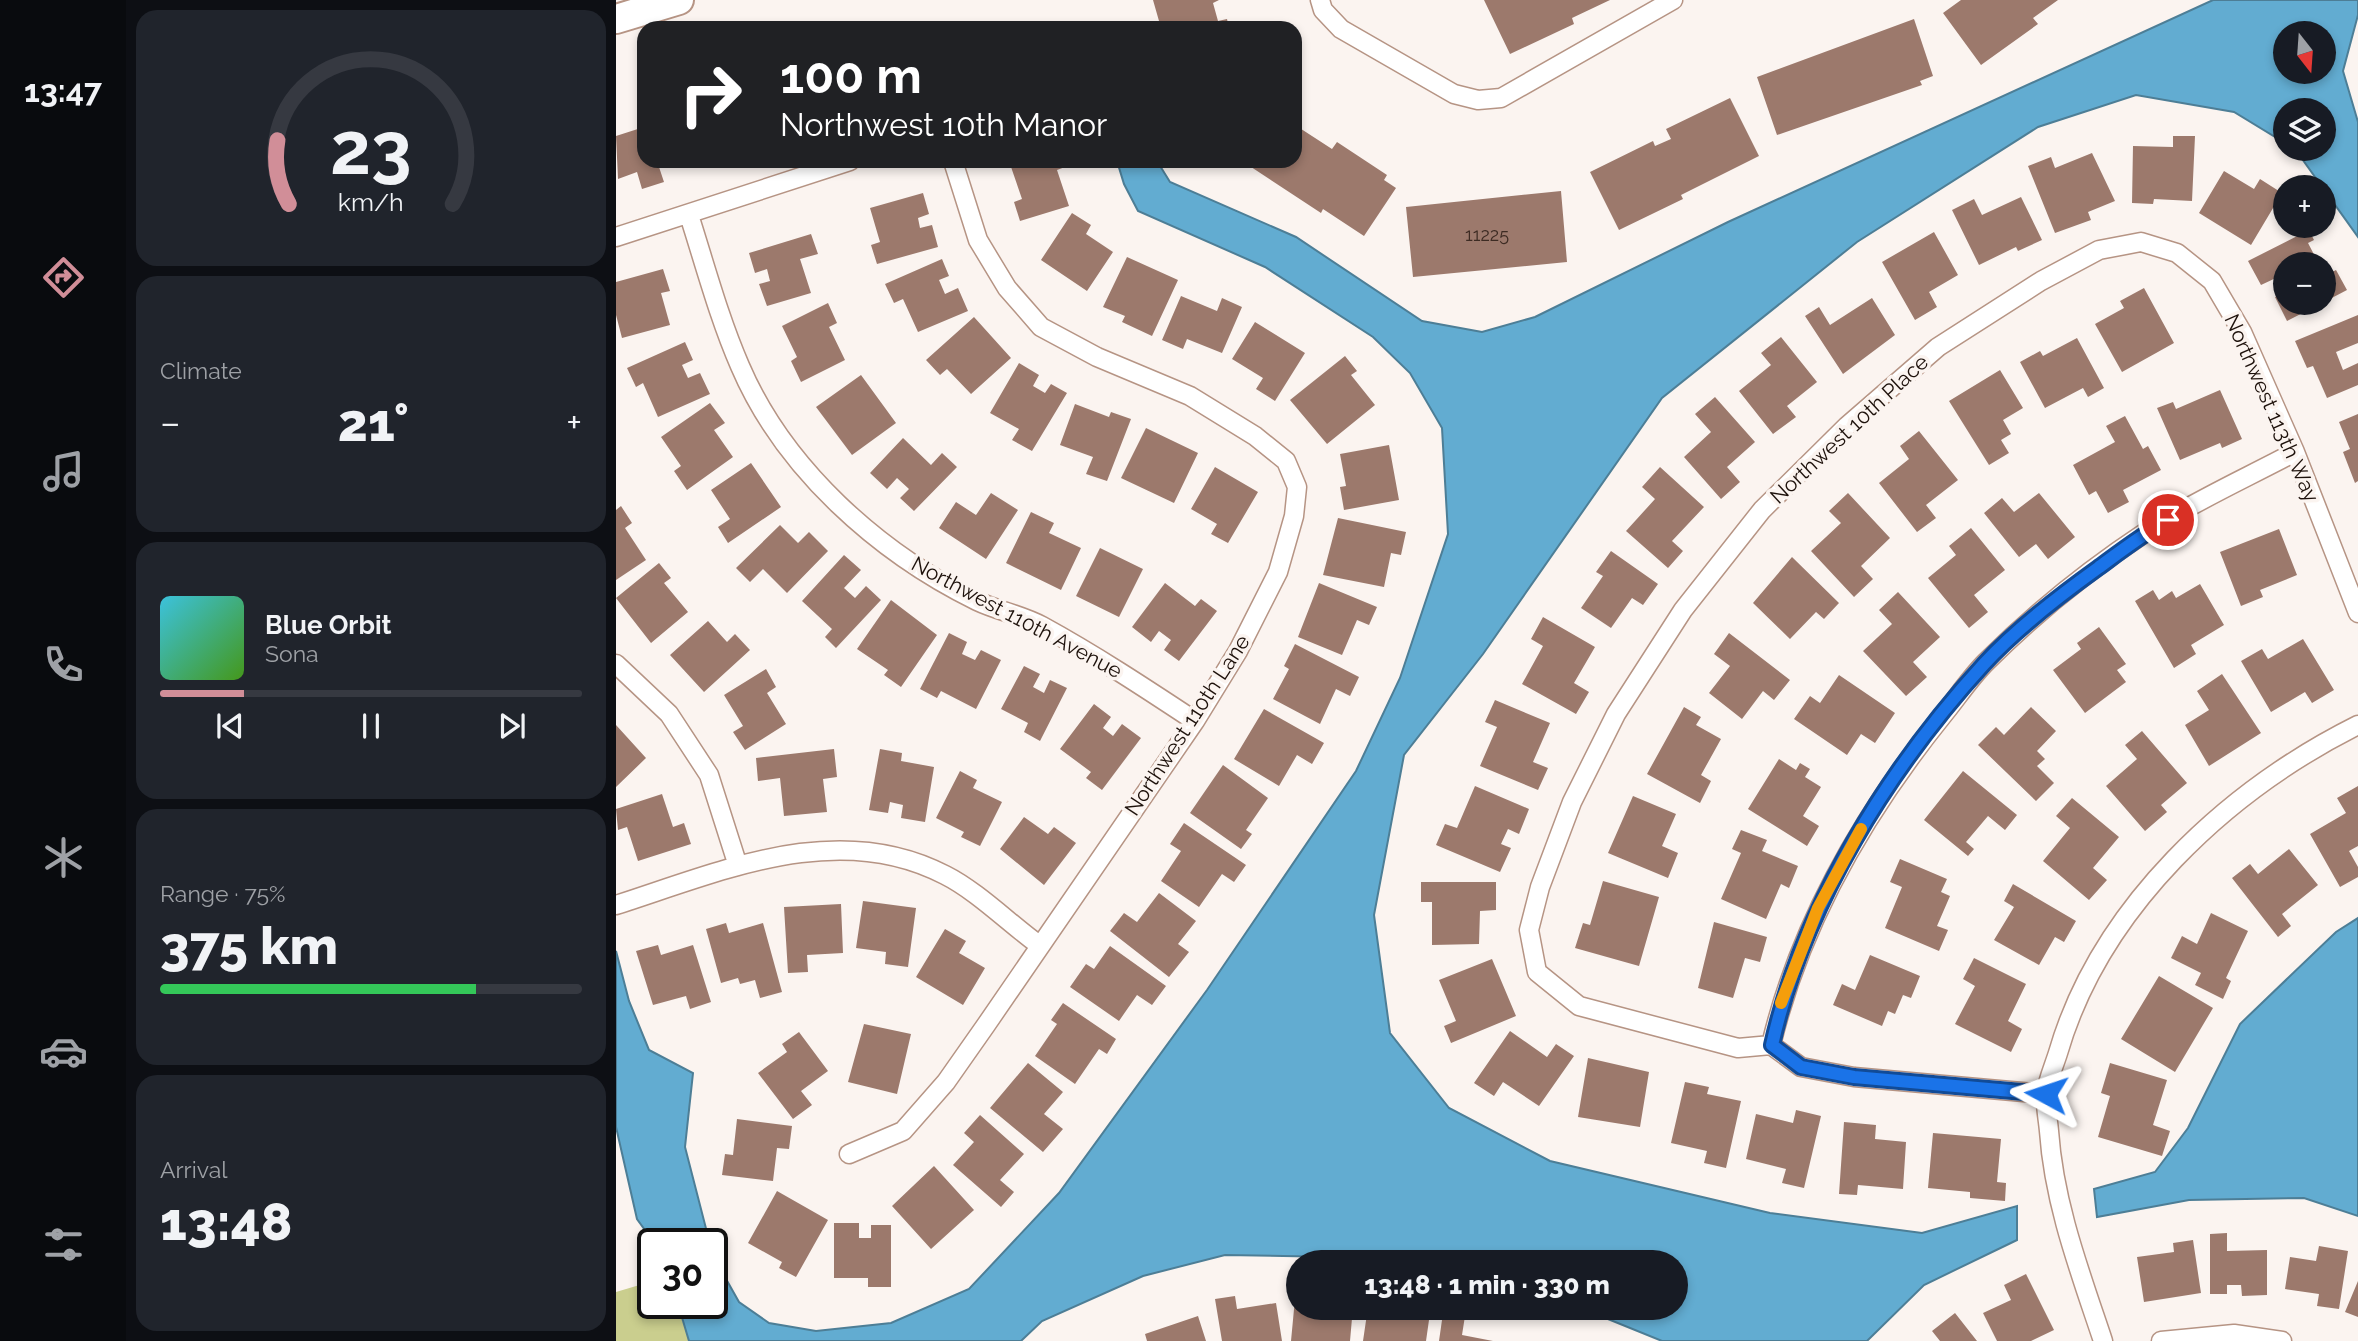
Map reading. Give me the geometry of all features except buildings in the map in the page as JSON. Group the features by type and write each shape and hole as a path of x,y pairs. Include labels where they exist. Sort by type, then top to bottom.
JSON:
{"main road":[{"path":"616,19 679,0"}],"street":[{"path":"1320,0 1324,10 1341,29 1454,94 1478,100 1501,97 1673,0"},
{"path":"616,236 689,215 829,168"},
{"name":"Northwest 110th Lane","path":"849,1154 903,1131 946,1082 1195,721 1238,651 1278,572 1294,516 1297,487 1286,461 1244,429 1190,396 1097,357 1041,327 1007,288 978,240 955,168"},
{"name":"Northwest 110th Avenue","path":"689,215 741,368 779,435 824,489 874,536 926,571 978,601 1038,624 1099,657 1195,721"},
{"name":"Northwest 113th Way","path":"2141,242 2177,253 2212,281 2242,332 2295,452 2358,614"},
{"name":"Northwest 10th Place","path":"1772,1045 1738,1048 1579,1006 1537,972 1529,930 1540,887 1572,802 1616,714 1683,610 1762,510 1847,426 1938,347 2041,281 2099,250 2141,242"},
{"path":"2046,1094 1854,1077 1801,1067 1772,1045 1783,996 1818,908 1863,824 1925,737 1985,663 2060,596 2147,531 2295,452"},
{"path":"616,664 669,714 709,775 738,866"},
{"path":"2103,1341 2064,1221 2051,1164 2046,1094 2067,1022 2104,950 2154,883 2214,822 2272,774 2358,725"},
{"path":"616,905 738,866 801,851 858,849 904,858 947,875 1039,945"},
{"path":"2161,1341 2234,1334 2282,1341"}],"green space":[{"path":"637,1286 637,1319 682,1319 689,1341 616,1341 616,1292"}],"water":[{"path":"2213,0 2358,0 2358,15 2343,71 2358,122 2358,237 2336,206 2336,175 2314,175 2304,161 2336,161 2336,98 2273,98 2273,136 2234,112 2136,95 2038,127 1857,242 1662,398 1483,654 1404,755 1374,915 1390,1033 1449,1108 1550,1161 1770,1213 1922,1233 2017,1206 2017,1240 1924,1285 1867,1341 1662,1341 1610,1320 1688,1320 1688,1250 1286,1250 1286,1256 1225,1255 1143,1276 1042,1321 1021,1341 689,1341 682,1319 728,1319 728,1282 739,1302 769,1323 816,1331 891,1323 969,1289 1059,1193 1207,990 1356,771 1400,678 1448,534 1442,428 1410,373 1373,337 1265,267 1138,211 1119,168 1161,168 1170,182 1296,237 1422,321 1482,332 1535,317 1728,222"},
{"path":"2358,918 2358,1216 2304,1198 2189,1200 2097,1217 2094,1189 2155,1172 2188,1128 2240,1024 2336,932"},
{"path":"616,951 629,1001 649,1050 693,1073 685,1147 706,1228 643,1228 637,1219 616,1127"}],"slow traffic":[{"path":"1781,1003 1818,908 1861,829"}],"route":[{"path":"2046,1094 1854,1077 1801,1067 1772,1045 1783,996 1818,908 1863,824 1925,737 1985,663 2041,612 2147,531 2168,520"}]}
